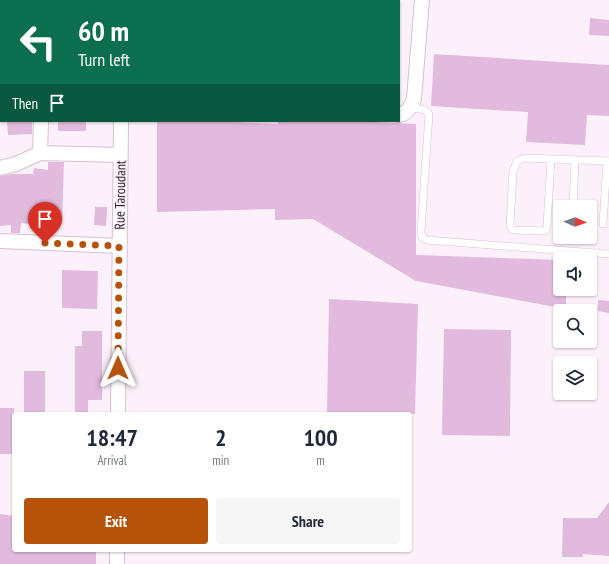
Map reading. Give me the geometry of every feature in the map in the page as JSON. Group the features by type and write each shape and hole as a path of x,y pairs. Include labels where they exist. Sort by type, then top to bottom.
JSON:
{"street":[{"path":"400,115 406,112 411,107 414,99 417,78 422,0"},
{"path":"40,152 41,122"},
{"name":"Rue Taroudant","path":"118,412 120,155 122,122"},
{"path":"0,168 16,164 40,152 120,155"},
{"path":"0,241 119,246"},
{"path":"117,552 117,564"}],"lane":[{"path":"411,107 425,110 429,114 422,237 426,240 609,254"},
{"path":"551,159 547,228 544,231 513,230 511,228 513,172 517,161 525,158 608,161 603,224"},
{"path":"573,200 575,160"}],"building":[{"path":"590,18 609,20 609,36 589,35"},
{"path":"434,54 609,65 609,116 587,115 585,145 526,142 528,112 431,106"},
{"path":"7,122 32,122 32,134 8,135"},
{"path":"58,122 86,122 86,131 58,131"},
{"path":"157,122 235,122 278,124 278,122 373,122 416,124 416,255 553,260 553,296 566,296 566,304 553,304 553,307 416,281 313,219 275,220 275,209 157,212"},
{"path":"48,162 64,162 62,224 44,226 21,223 20,233 11,233 11,225 0,226 0,176 12,174 33,174 34,168 48,170"},
{"path":"95,207 107,207 106,226 94,225"},
{"path":"62,270 98,271 97,309 62,308"},
{"path":"329,299 418,304 415,414 412,414 412,412 327,412"},
{"path":"598,300 609,301 609,313 598,311"},
{"path":"444,329 511,330 510,436 442,435"},
{"path":"82,331 102,331 102,400 88,400 88,412 75,412 75,346 82,346"},
{"path":"24,371 45,371 45,412 24,412"},
{"path":"0,408 14,408 14,412 12,412 12,454 0,454"},
{"path":"609,502 609,556 583,554 583,557 562,557 563,518 597,518"},
{"path":"0,514 12,516 12,552 96,552 96,564 0,564"}],"route":[{"path":"45,243 119,246 118,368"}]}
